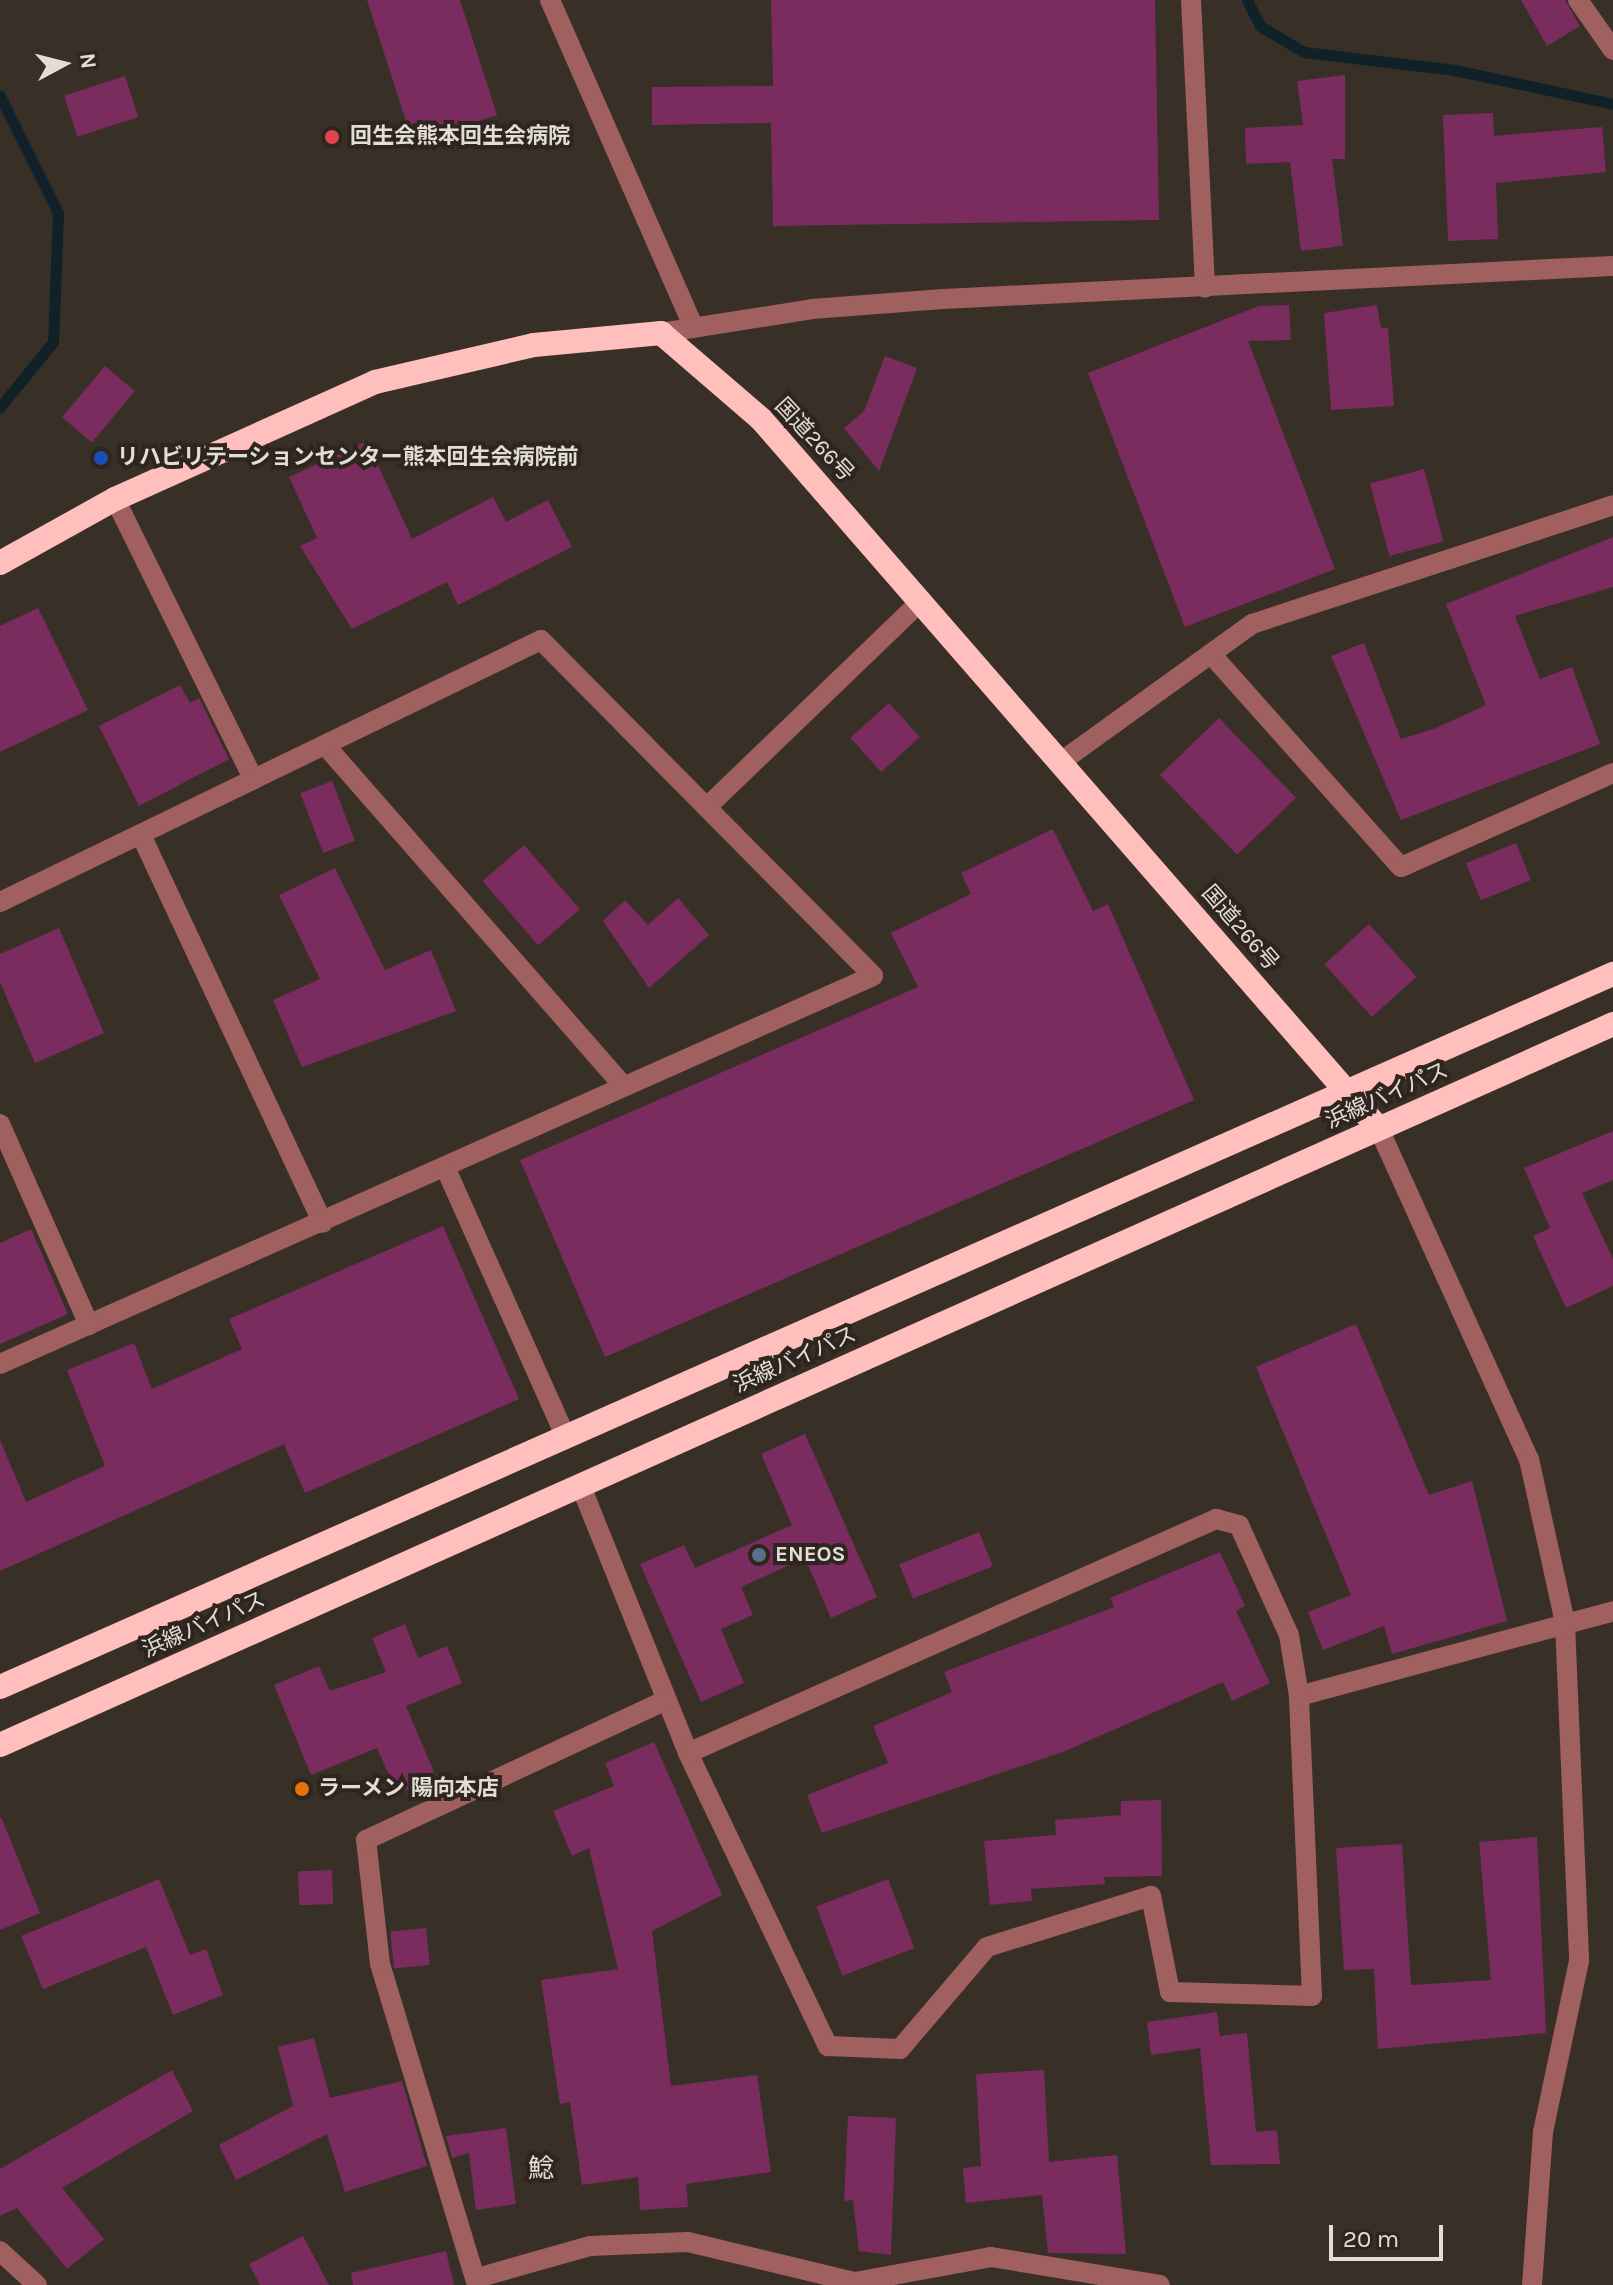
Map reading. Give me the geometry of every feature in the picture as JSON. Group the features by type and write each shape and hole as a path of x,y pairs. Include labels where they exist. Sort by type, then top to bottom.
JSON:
{"highway":[{"path":"0,563 115,499 375,382 534,345 661,333"},
{"name":"国道266号","path":"661,333 761,419 922,600 1379,1129"},
{"name":"浜線バイパス","path":"0,1687 565,1435 1350,1095 1613,974"},
{"name":"浜線バイパス","path":"0,1745 1613,1024"}],"street":[{"path":"550,0 694,328"},
{"path":"1191,0 1205,288"},
{"path":"1578,0 1613,50"},
{"path":"661,333 827,308 1613,266"},
{"path":"115,499 254,780"},
{"path":"1062,761 1252,624 1613,505"},
{"path":"707,807 922,600"},
{"path":"0,902 142,837 541,640 873,976 0,1364"},
{"path":"1211,654 1401,867 1613,773"},
{"path":"325,745 624,1087"},
{"path":"142,837 323,1223"},
{"path":"0,1124 89,1325"},
{"path":"1379,1129 1529,1459 1565,1623 1580,1882 1571,2025 1543,2132 1532,2285"},
{"path":"445,1167 565,1435"},
{"path":"580,1484 688,1753 828,2046 900,2049 987,1947 1151,1896 1170,1992 1312,1996 1299,1696 1289,1635 1239,1525 1216,1519 688,1753"},
{"path":"1299,1696 1613,1611"},
{"path":"666,1700 366,1840 380,1964 477,2281 590,2246 688,2242 855,2283 991,2257 1160,2285"},
{"path":"0,2251 37,2285"}],"building":[{"path":"367,0 460,0 497,115 413,143"},
{"path":"771,0 1155,0 1159,220 773,226 771,123 652,125 652,87 773,86"},
{"path":"1521,0 1565,0 1580,26 1547,46"},
{"path":"1345,75 1345,159 1332,159 1343,246 1301,251 1290,162 1246,164 1245,128 1303,125 1297,81"},
{"path":"125,76 138,117 77,137 64,96"},
{"path":"1493,113 1494,136 1602,127 1606,172 1496,183 1498,239 1448,241 1443,115"},
{"path":"1289,305 1291,340 1248,341 1335,569 1185,627 1088,373 1259,306"},
{"path":"1377,305 1381,328 1388,328 1394,406 1331,410 1324,313"},
{"path":"885,356 917,368 879,471 844,428 864,411"},
{"path":"105,366 135,391 92,442 62,417"},
{"path":"367,441 412,539 493,497 506,522 548,500 572,547 458,605 447,582 352,629 300,546 317,538 289,477"},
{"path":"1424,469 1443,541 1389,556 1370,483"},
{"path":"1613,537 1613,587 1515,616 1540,679 1572,667 1600,744 1401,820 1331,656 1364,643 1401,739 1436,728 1486,705 1446,604"},
{"path":"38,608 88,710 0,752 0,626"},
{"path":"180,685 190,703 199,698 229,759 139,806 99,726"},
{"path":"889,703 920,737 881,772 850,738"},
{"path":"1219,718 1296,798 1237,855 1160,775"},
{"path":"332,781 355,841 323,853 300,793"},
{"path":"1053,829 1093,911 1108,904 1194,1100 605,1357 520,1160 918,987 891,933 971,894 961,873"},
{"path":"1516,843 1531,880 1481,900 1466,863"},
{"path":"524,845 580,909 538,945 482,881"},
{"path":"335,868 385,970 431,950 456,1011 302,1067 273,1000 320,979 279,895"},
{"path":"678,898 709,935 649,988 603,921 625,900 648,925"},
{"path":"1369,924 1417,977 1372,1017 1324,964"},
{"path":"59,928 104,1033 35,1063 0,982 0,954"},
{"path":"1613,1131 1613,1180 1582,1193 1613,1259 1613,1286 1566,1308 1533,1236 1550,1228 1524,1168"},
{"path":"443,1226 519,1399 305,1493 284,1444 0,1571 0,1440 26,1502 105,1466 67,1370 134,1343 152,1389 242,1349 229,1319"},
{"path":"31,1229 68,1314 0,1344 0,1243"},
{"path":"1356,1324 1429,1495 1472,1481 1507,1621 1392,1654 1384,1626 1323,1650 1308,1612 1351,1595 1256,1367"},
{"path":"805,1434 877,1597 831,1618 805,1558 741,1587 753,1615 721,1629 744,1683 701,1702 640,1564 684,1545 695,1568 792,1525 761,1454"},
{"path":"979,1532 993,1566 913,1599 899,1564"},
{"path":"1220,1552 1245,1606 1236,1611 1270,1683 1232,1701 1223,1682 1063,1752 822,1833 807,1795 888,1763 873,1726 952,1692 944,1672 1114,1607 1110,1598"},
{"path":"405,1624 418,1658 447,1646 462,1683 406,1706 436,1777 397,1794 377,1748 311,1775 274,1685 319,1666 330,1691 386,1672 372,1638"},
{"path":"654,1742 722,1895 652,1931 671,2086 757,2075 771,2172 686,2184 688,2207 640,2210 638,2177 582,2185 570,2102 560,2104 541,1980 618,1969 589,1848 572,1856 553,1811 614,1786 605,1763"},
{"path":"1161,1800 1162,1876 1104,1877 1105,1884 1031,1889 1032,1901 990,1905 984,1841 1056,1835 1055,1820 1121,1815 1121,1801"},
{"path":"0,1818 40,1913 0,1930"},
{"path":"1537,1837 1546,2033 1378,2049 1374,1969 1344,1970 1336,1848 1402,1844 1411,1985 1491,1980 1479,1842"},
{"path":"332,1870 333,1904 299,1905 298,1871"},
{"path":"159,1879 190,1955 206,1949 223,1995 173,2015 146,1947 43,1989 21,1936"},
{"path":"888,1879 915,1948 843,1976 816,1907"},
{"path":"426,1928 430,1965 394,1969 390,1932"},
{"path":"1217,2012 1220,2036 1247,2033 1256,2132 1277,2130 1280,2164 1211,2165 1200,2048 1151,2055 1147,2022"},
{"path":"314,2038 330,2098 402,2081 427,2166 345,2192 327,2134 236,2180 219,2145 293,2106 278,2047"},
{"path":"172,2070 193,2111 62,2188 104,2239 67,2269 17,2208 0,2216 0,2169"},
{"path":"1044,2070 1049,2162 1117,2155 1126,2254 1048,2253 1042,2195 966,2203 963,2168 981,2166 976,2074"},
{"path":"848,2116 896,2118 891,2255 859,2251 853,2200 844,2201"},
{"path":"506,2128 516,2204 476,2210 469,2153 452,2158 446,2136"},
{"path":"303,2236 329,2285 260,2285 249,2264"},
{"path":"446,2251 454,2285 353,2285 351,2273"}],"waterway":[{"path":"1247,0 1260,26 1304,52 1455,70 1613,104"},
{"path":"0,96 58,213 53,342 0,407"}],"place":[{"name":"回生会熊本回生会病院","path":"332,137"},
{"name":"リハビリテーションセンター熊本回生会病院前","path":"101,458"},
{"name":"ENEOS","path":"759,1555"},
{"name":"ラーメン 陽向本店","path":"302,1789"}],"district":[{"name":"鯰","path":"541,2169"}]}
